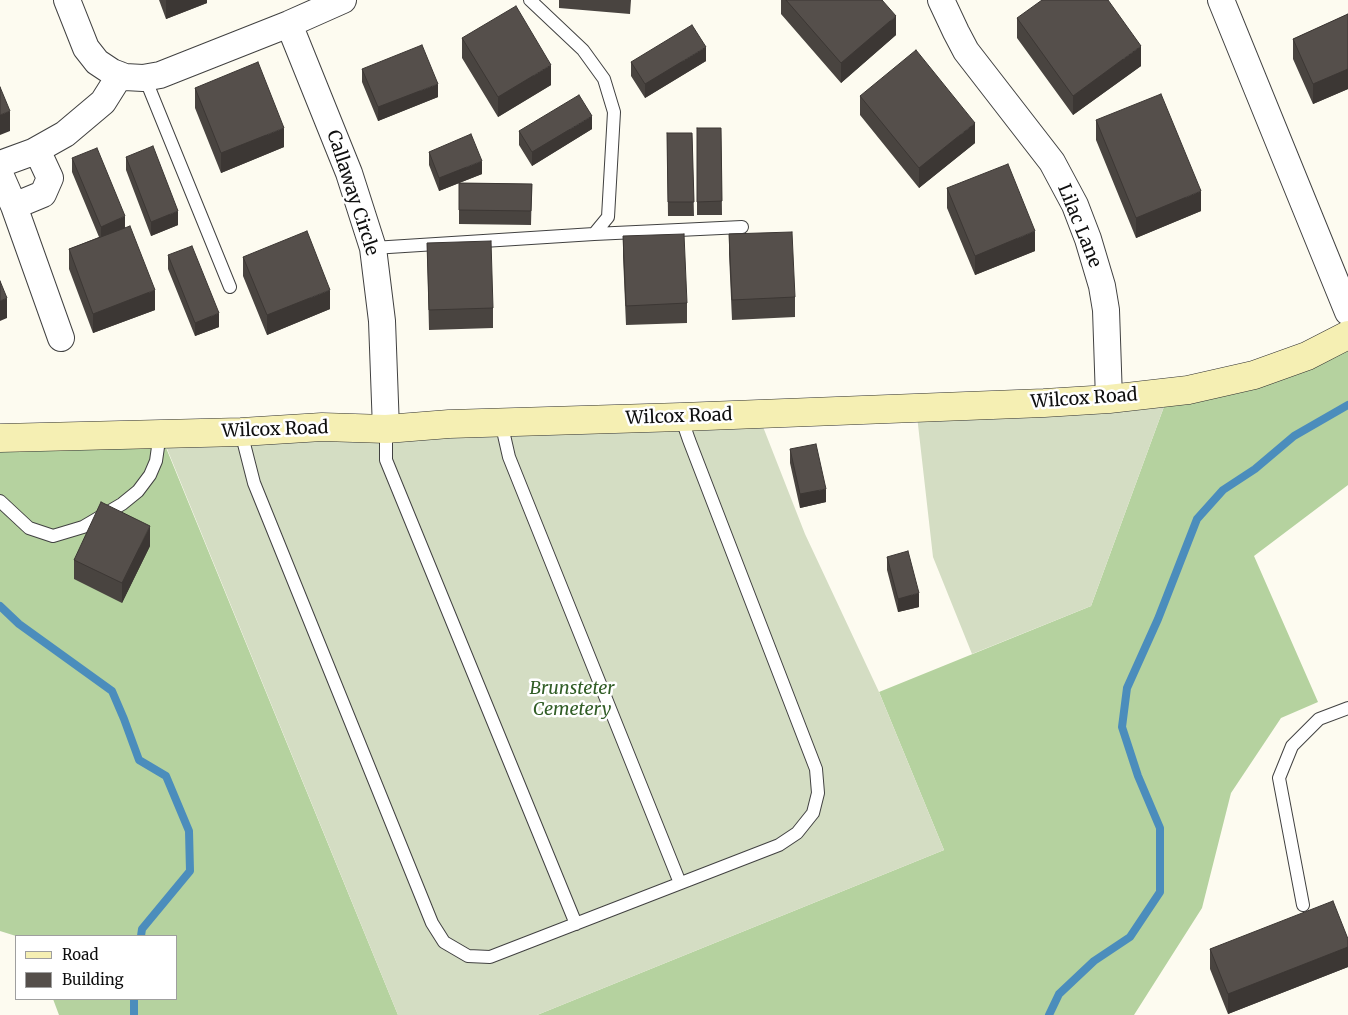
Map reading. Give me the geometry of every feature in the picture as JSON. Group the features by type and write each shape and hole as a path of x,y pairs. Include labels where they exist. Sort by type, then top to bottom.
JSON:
{"street":[{"path":"67,0 86,48 97,62 112,72 133,76 160,75 289,24 343,0"},
{"name":"Lilac Lane","path":"941,0 966,51 1052,162 1075,204 1102,286 1106,310 1109,399"},
{"path":"1221,0 1348,312"},
{"name":"Callaway Circle","path":"289,24 349,173 373,248 382,321 386,429"},
{"path":"0,164 37,150 65,134 133,76"},
{"path":"14,206 43,194 50,178 37,150"},
{"path":"0,174 14,206 60,338"},
{"name":"Wilcox Road","path":"0,438 241,432 322,427 386,429 449,424 681,417 1109,399 1188,390 1254,374 1307,356 1348,335"}],"lane":[{"path":"530,0 583,50 604,79 614,112 608,217 594,234"},
{"path":"133,76 230,287"},
{"path":"373,248 742,226"},
{"path":"241,432 257,492 432,923 444,942 468,956 490,957 779,845 797,832 813,813 818,793 816,769 681,417"},
{"path":"501,422 509,457 680,884"},
{"path":"386,429 386,460 576,924"},
{"path":"0,501 29,528 53,536 83,527 122,504 144,483 150,475 156,460 160,434"},
{"path":"1303,905 1279,778 1292,746 1319,719 1348,708"}],"green space":[{"path":"1348,335 1348,485 1254,556 1318,702 1281,718 1231,793 1202,908 1134,1015 537,1015 944,850 879,692 1091,606 1169,393"},
{"path":"1169,393 1091,606 972,654 933,557 916,407"},
{"name":"Brunsteter Cemetery","path":"758,414 805,534 879,692 944,850 537,1015 398,1015 161,434"},
{"path":"160,433 398,1015 59,1015 53,1000 178,1000 178,935 15,936 0,931 0,438"}],"building":[{"path":"786,0 882,0 896,16 841,63"},
{"path":"1042,0 1108,0 1141,46 1073,96 1017,18"},
{"path":"516,6 551,65 498,97 462,38"},
{"path":"1348,14 1348,69 1313,84 1293,39"},
{"path":"692,25 706,47 645,84 631,62"},
{"path":"422,45 438,84 378,107 362,69"},
{"path":"916,50 975,123 919,168 860,96"},
{"path":"258,62 284,128 221,153 195,88"},
{"path":"0,87 10,111 0,115"},
{"path":"1161,94 1201,191 1136,218 1096,120"},
{"path":"579,95 592,116 532,152 519,131"},
{"path":"697,128 721,128 722,201 697,202"},
{"path":"667,133 692,133 694,202 668,202"},
{"path":"471,134 482,161 439,178 429,152"},
{"path":"153,146 178,211 151,222 126,157"},
{"path":"97,148 125,216 101,227 72,158"},
{"path":"1008,164 1035,231 975,256 947,188"},
{"path":"459,183 532,184 531,211 459,210"},
{"path":"130,226 155,290 93,314 69,249"},
{"path":"307,231 330,290 267,315 243,257"},
{"path":"792,232 795,297 732,300 729,234"},
{"path":"684,234 687,303 626,306 623,236"},
{"path":"491,241 493,308 429,310 427,243"},
{"path":"192,246 219,313 195,323 168,255"},
{"path":"0,281 7,298 0,301"},
{"path":"816,444 826,489 800,494 790,449"},
{"path":"101,502 150,526 122,583 74,560"},
{"path":"908,551 919,593 898,599 887,557"},
{"path":"1333,901 1348,939 1348,947 1228,994 1210,949"}],"waterway":[{"path":"1049,1015 1059,994 1094,961 1130,937 1160,892 1160,828 1138,776 1122,727 1127,688 1158,619 1197,519 1223,490 1255,469 1294,436 1348,405"},
{"path":"0,606 19,624 112,691 139,760 166,776 189,831 190,871 142,929 141,935"},
{"path":"134,1000 134,1015"}]}
